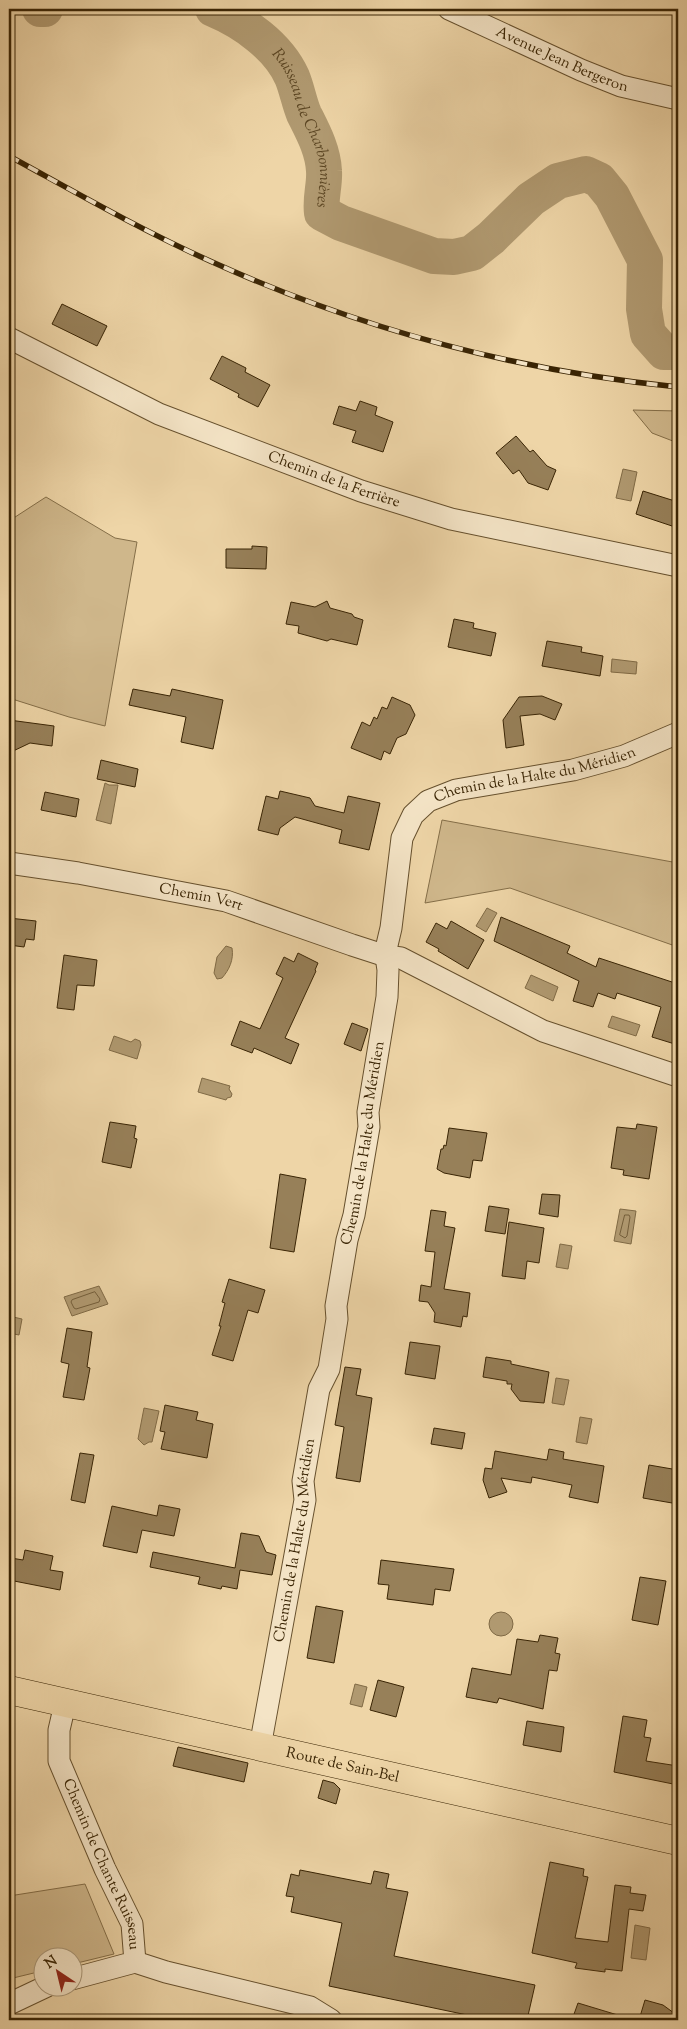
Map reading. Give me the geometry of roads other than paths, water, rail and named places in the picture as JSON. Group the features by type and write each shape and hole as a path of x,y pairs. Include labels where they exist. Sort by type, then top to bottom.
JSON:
{"main road":[{"name":"Route de Sain-Bel","path":"9,1690 678,1840"}],"street":[{"name":"Avenue Jean Bergeron","path":"449,9 581,70 621,86 678,99"},
{"name":"Chemin de la Ferrière","path":"9,338 159,414 362,490 450,519 678,566"},
{"name":"Chemin de la Halte du Méridien","path":"260,1747 305,1500 303,1481 319,1389 329,1369 337,1319 336,1306 369,1127 368,1112 387,997 388,970 386,956 402,838 413,815 428,801 456,790 573,770 624,756 678,733"},
{"name":"Chemin Vert","path":"9,863 78,873 226,901 386,956 401,958 542,1031 678,1076"},
{"name":"Chemin de Chante Ruisseau","path":"65,1704 59,1730 58,1761 105,1869 132,1924 135,1962 82,1976"},
{"path":"135,1962 166,1972 310,2007 331,2020"},
{"path":"9,2004 32,1993"}],"water":[{"path":"623,469 637,472 631,501 616,498"},
{"path":"612,659 637,662 636,674 611,672"},
{"path":"105,783 118,785 111,824 96,820"},
{"path":"487,908 497,913 486,932 476,926"},
{"path":"226,946 232,948 232,961 225,975 217,979 214,973 217,957"},
{"path":"531,975 558,987 553,1001 525,988"},
{"path":"612,1016 640,1025 636,1036 608,1027"},
{"path":"114,1036 131,1042 135,1039 140,1041 141,1045 137,1059 109,1050"},
{"path":"202,1078 230,1086 231,1097 226,1100 198,1092"},
{"path":"620,1209 636,1211 631,1244 614,1241"},
{"path":"560,1244 572,1246 568,1269 556,1267"},
{"path":"99,1286 108,1304 72,1316 64,1297"},
{"path":"9,1316 22,1319 19,1335 9,1333"},
{"path":"556,1378 569,1380 564,1405 552,1403"},
{"path":"144,1408 159,1411 152,1442 144,1445 138,1439"},
{"path":"580,1417 592,1419 587,1444 576,1442"},
{"path":"501,1612 510,1615 513,1624 510,1633 501,1636 492,1633 489,1624 492,1615"},
{"path":"355,1684 367,1687 362,1707 350,1704"},
{"path":"635,1925 650,1928 646,1960 631,1958"}],"waterway":[{"name":"Ruisseau de Charbonnières","path":"40,9 45,9"},
{"name":"Ruisseau de Charbonnières","path":"213,9 225,14 259,36 278,55 292,77 302,109 322,156 324,176 322,213 341,223 434,256 454,257 472,253 491,238 531,199 558,181 586,174 599,180 612,196 645,260 644,309 648,334 664,352 678,352"}],"railway":[{"path":"9,156 159,237 266,285 323,307 380,326 498,358 617,380 678,387"}]}
